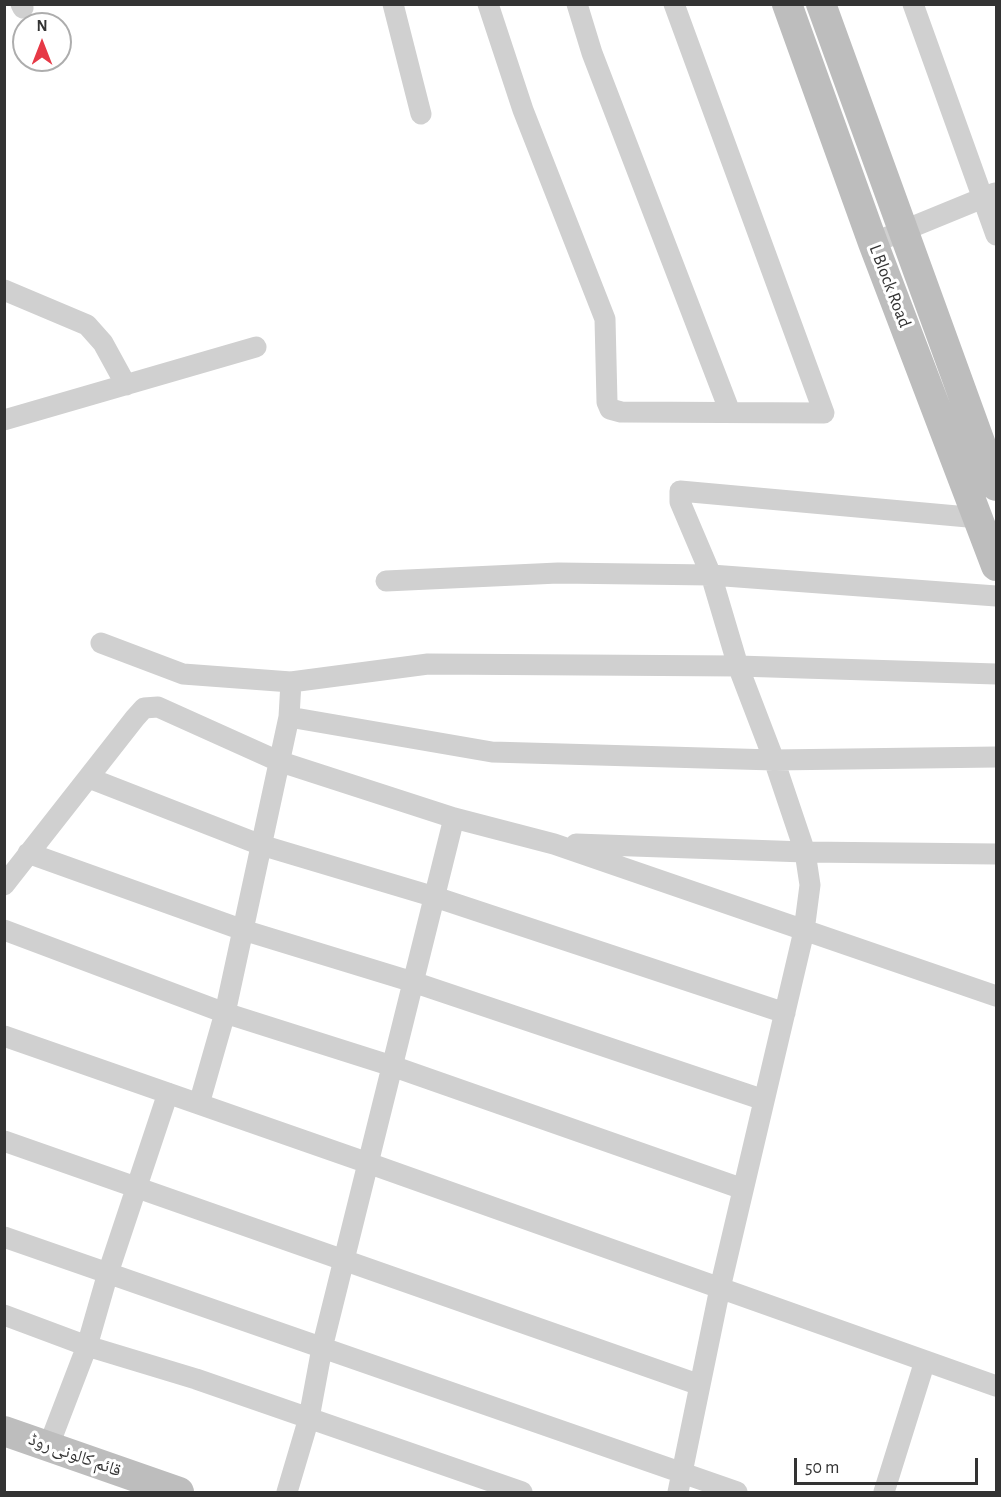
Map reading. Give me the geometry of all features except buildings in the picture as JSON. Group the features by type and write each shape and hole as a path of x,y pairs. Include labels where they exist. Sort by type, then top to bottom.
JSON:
{"main road":[{"name":"L Block Road","path":"787,4 873,243 996,566"},
{"name":"L Block Road","path":"821,4 996,486"},
{"name":"قائم کالونی روڈ","path":"4,1431 179,1492"}],"street":[{"path":"393,4 421,114"},
{"path":"488,4 523,110 604,319 607,402 610,409 621,412 824,413 674,4"},
{"path":"577,4 596,64 730,412"},
{"path":"913,4 990,195 996,235"},
{"path":"873,243 990,195"},
{"path":"4,290 87,325 104,343 126,385"},
{"path":"4,420 256,347"},
{"path":"680,1483 720,1288 804,931 810,885 805,852 774,760 738,666 711,575 680,502 680,491 979,518"},
{"path":"386,581 558,573 711,575 996,596"},
{"path":"100,643 183,674 291,682 428,664 738,666 996,674"},
{"path":"199,1104 225,1013 289,717 291,682"},
{"path":"4,885 135,718 144,708 158,707 278,761 454,818 554,844 996,996"},
{"path":"289,717 492,752 774,760 996,757"},
{"path":"89,778 261,845 435,897 784,1013"},
{"path":"287,1492 309,1418 322,1348 454,818"},
{"path":"554,844 805,852 996,854"},
{"path":"28,853 243,930 413,982 764,1100"},
{"path":"4,930 225,1013 392,1066 743,1189"},
{"path":"4,1036 996,1386"},
{"path":"49,1445 87,1346 108,1273 168,1093"},
{"path":"4,1141 700,1386"},
{"path":"4,1237 322,1348 680,1483 737,1492"},
{"path":"4,1315 87,1346 196,1378 522,1492"},
{"path":"884,1492 925,1361"}]}
